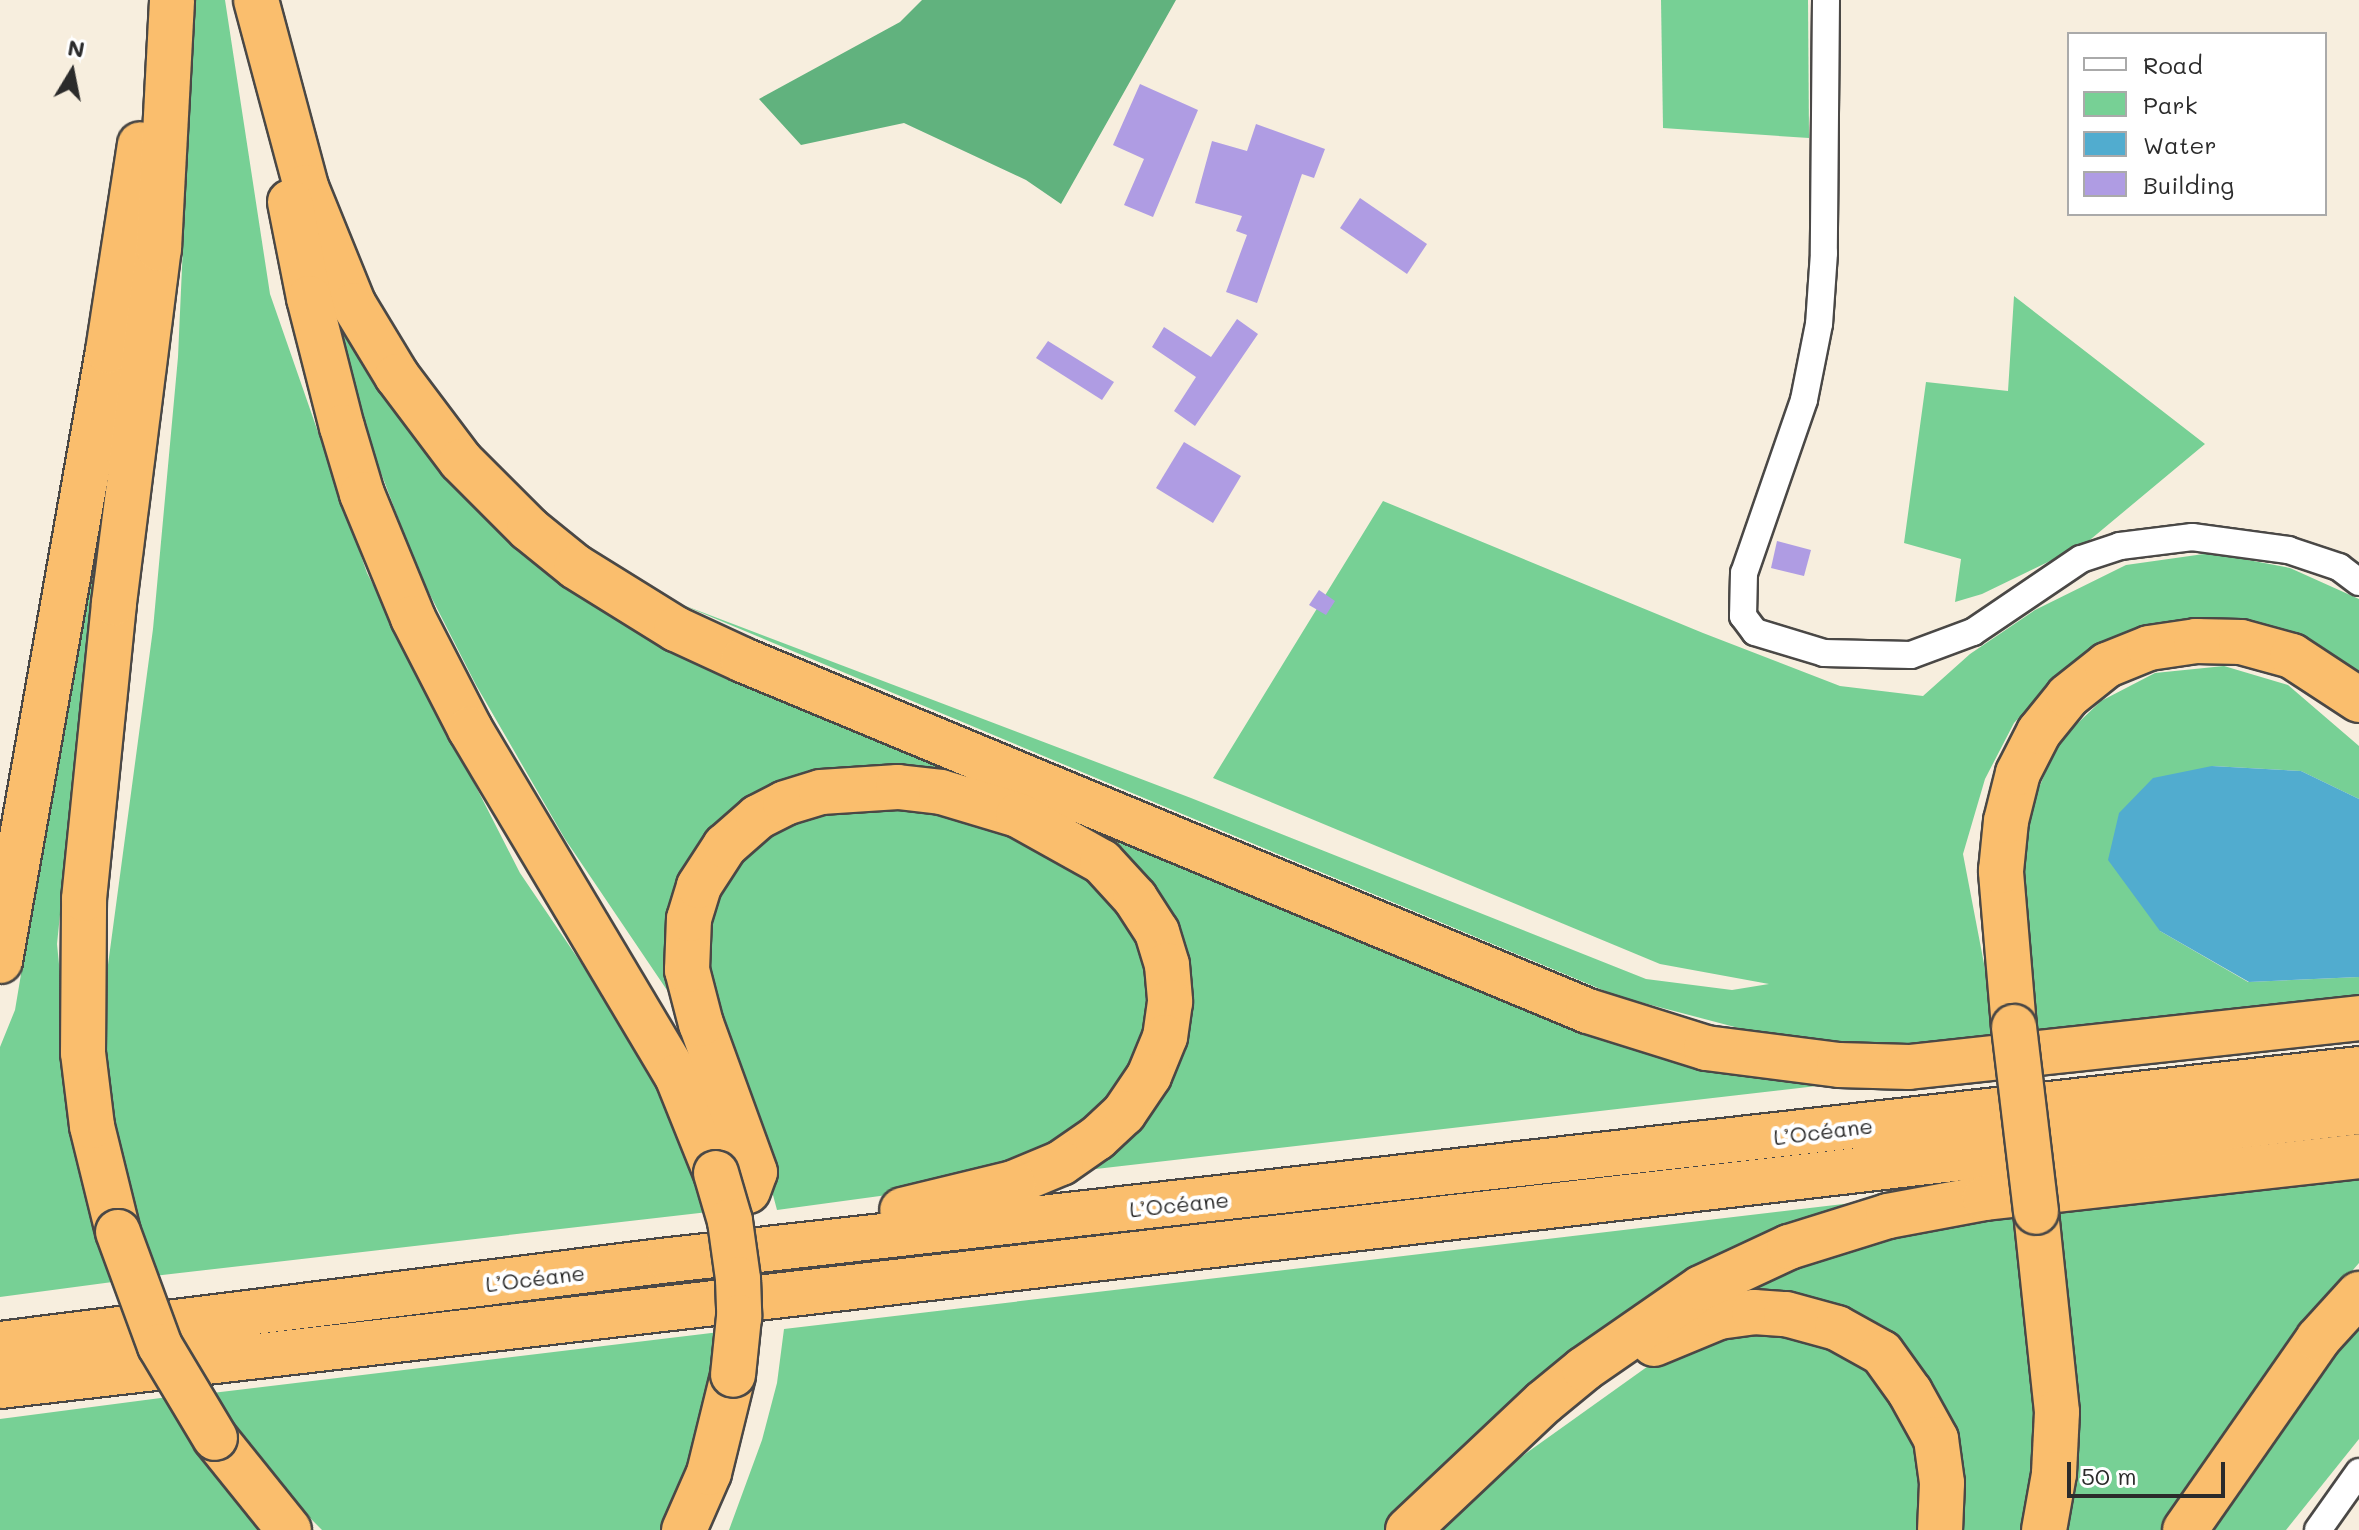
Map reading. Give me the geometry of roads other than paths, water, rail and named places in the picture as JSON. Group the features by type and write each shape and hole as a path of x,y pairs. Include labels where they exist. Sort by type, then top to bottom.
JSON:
{"highway":[{"path":"0,961 127,239 141,133 150,0"},
{"path":"172,0 159,249 113,618 84,899 83,1053 92,1126 118,1232 160,1346 215,1438 289,1530"},
{"path":"256,0 306,187 344,281 374,342 420,411 490,492 576,567 676,629 743,660 1588,1011 1706,1048 1839,1065 1909,1067 2359,1018"},
{"path":"267,50 264,71 309,298 362,494 432,656 470,729 740,1176"},
{"path":"2044,1530 2054,1474 2057,1412 2014,1027 2001,871 2006,821 2018,773 2039,732 2068,696 2107,665 2149,648 2196,641 2241,642 2292,656 2359,700"},
{"path":"670,1260 782,1228 861,1218 988,1190 1061,1163 1097,1138 1124,1113 1143,1086 1165,1037 1169,982 1163,949 1148,914 1111,871 1082,848 1018,815 966,798 898,787 856,787 821,792 785,803 758,817 714,858 699,886 686,943 687,970 740,1176 730,1221 738,1279 746,1377 742,1453 712,1530"},
{"name":"L’Océane","path":"0,1344 670,1260 2359,1069"},
{"name":"L’Océane","path":"0,1386 2359,1112"},
{"path":"1408,1530 1584,1369 1690,1296 1803,1242 1888,1216 1985,1198 2359,1156"},
{"path":"2185,1530 2300,1363 2359,1294"},
{"path":"1514,1431 1532,1428 1596,1379 1683,1330 1719,1317 1754,1312 1786,1314 1837,1328 1882,1353 1910,1392 1936,1439 1942,1483 1940,1530"},
{"path":"684,1530 746,1377"}],"street":[{"path":"1826,0 1824,253 1819,324 1804,400 1744,573 1743,616 1755,632 1824,653 1911,655 1973,632 2081,559 2120,546 2192,537 2288,550 2339,567 2359,582"},
{"path":"2318,1530 2359,1472"}],"water":[{"path":"2212,766 2301,771 2359,799 2359,977 2249,982 2160,931 2108,860 2119,813 2153,778"}]}
